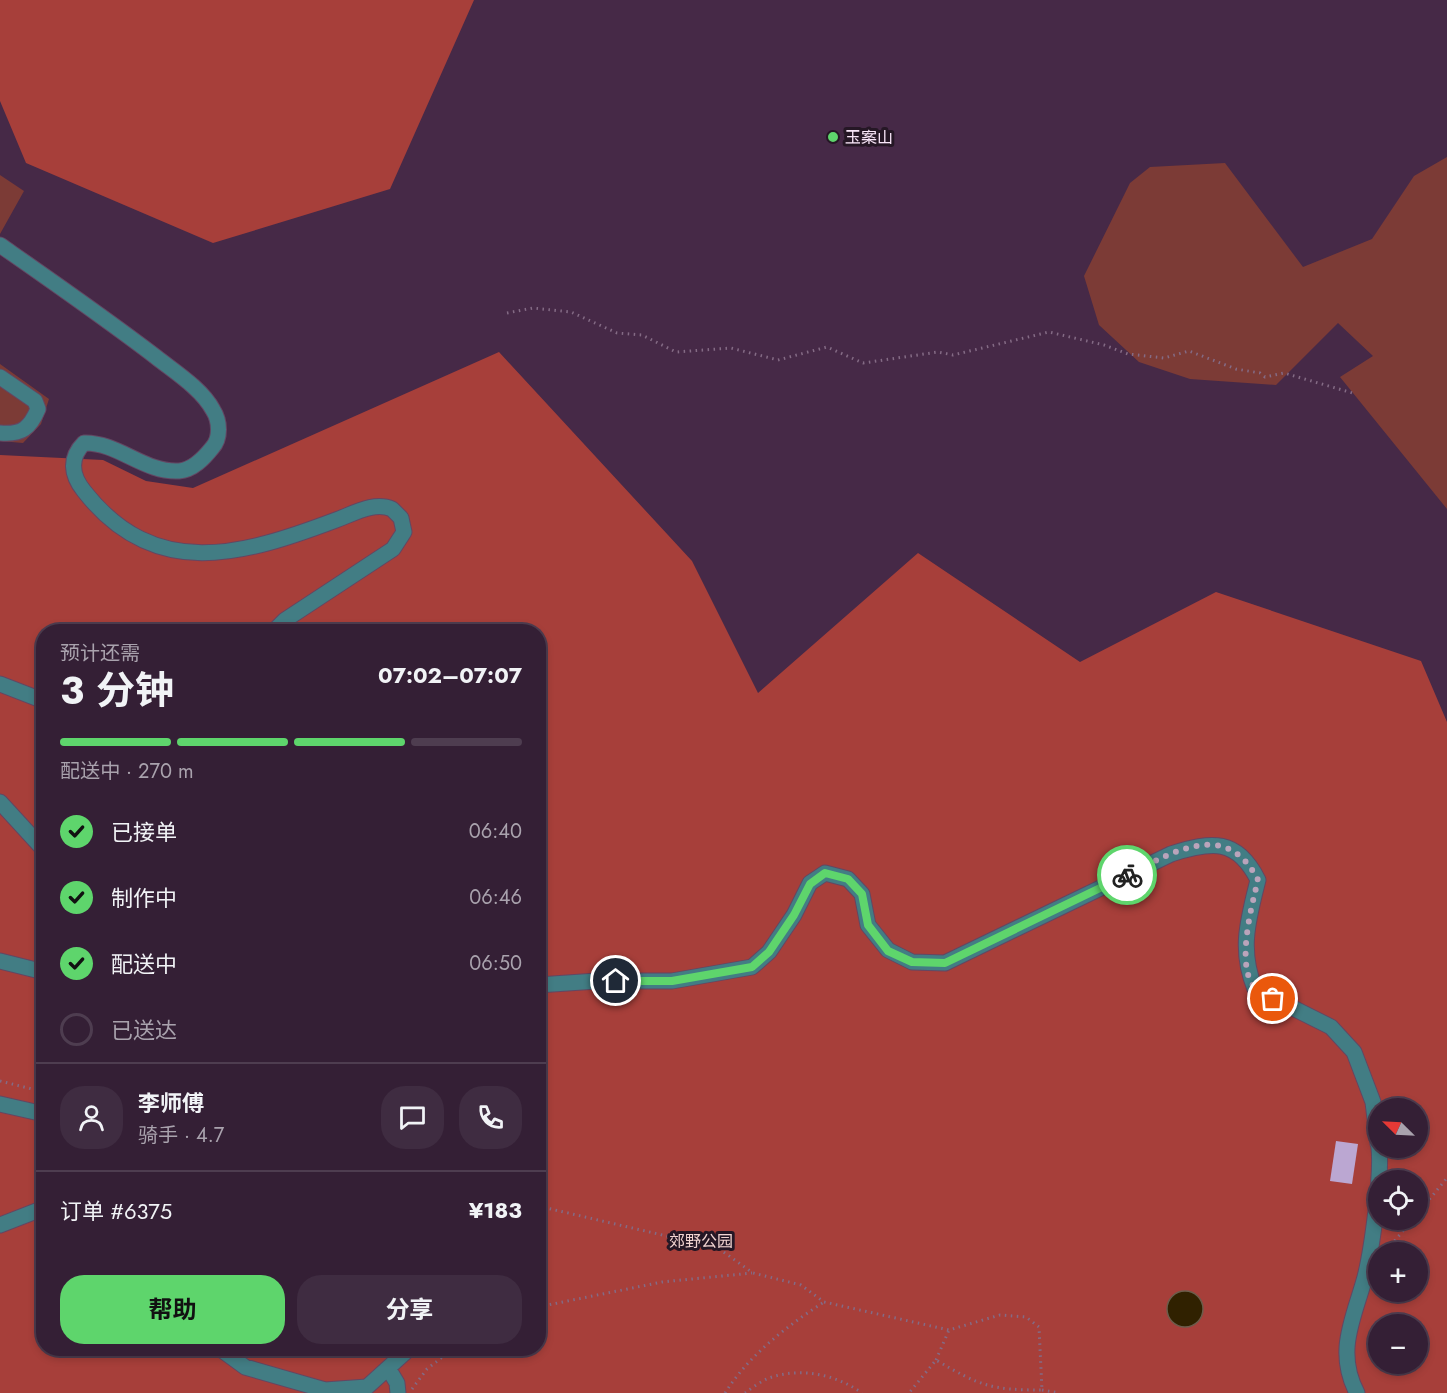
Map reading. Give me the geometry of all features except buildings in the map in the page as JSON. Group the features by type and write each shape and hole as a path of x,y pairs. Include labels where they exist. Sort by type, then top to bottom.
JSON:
{"street":[{"path":"0,245 143,347 200,393 213,409 219,426 216,444 200,462 180,471 140,462 107,446 94,443 84,443 76,451 72,466 81,488 99,510 121,530 151,544 178,550 229,553 284,540 373,507 392,509 401,518 404,532 399,544 281,624"},
{"path":"0,377 35,401 38,409 27,429 11,434 0,434"},
{"path":"0,684 36,698"},
{"path":"0,801 36,841"},
{"path":"546,985 672,981 752,967 769,952 794,915 810,884 825,873 848,879 862,894 868,925 888,951 912,962 945,963 1171,854 1203,844 1228,846 1249,862 1258,880 1247,924 1246,968 1255,989 1331,1027 1354,1052 1371,1098"},
{"path":"0,961 36,970"},
{"path":"0,1104 36,1112"},
{"path":"1357,1393 1349,1377 1347,1355 1349,1324 1365,1276 1372,1234 1378,1158"},
{"path":"0,1225 36,1211"},
{"path":"230,1356 245,1367 325,1389 367,1387 401,1356"},
{"path":"388,1368 397,1383 398,1393"}],"path":[{"path":"507,312 533,308 571,312 617,333 642,335 676,352 731,348 778,360 827,347 863,363 938,352 953,355 1049,332 1104,345 1128,354 1164,358 1189,351 1236,369 1260,373 1265,377 1284,373 1356,394"},
{"path":"0,1081 36,1090"},
{"path":"1428,1201 1447,1178"},
{"path":"546,1208 718,1248 753,1273"},
{"path":"1393,1242 1404,1230"},
{"path":"546,1305 662,1282 753,1273 801,1285 824,1302 950,1330 1000,1315 1026,1317 1039,1327 1042,1390"},
{"path":"725,1393 733,1381 786,1327 824,1302"},
{"path":"909,1393 936,1360 950,1330"},
{"path":"409,1393 427,1369 444,1356"},
{"path":"936,1360 974,1383 1005,1390 1042,1390 1059,1393"},
{"path":"745,1393 769,1378 815,1372 849,1384 862,1393"}],"shaded area":[{"path":"1447,157 1447,509 1340,377 1373,356 1338,323 1276,385 1190,379 1139,362 1099,325 1084,276 1130,183 1150,167 1225,163 1303,267 1372,239 1414,176"},
{"path":"0,175 24,191 0,234"},
{"path":"0,364 49,399 41,424 23,443 0,441"},
{"path":"1185,1291 1197,1297 1203,1309 1197,1321 1185,1327 1173,1321 1167,1309 1173,1297"}],"green space":[{"path":"0,0 474,0 390,189 213,243 26,163 0,101"},
{"name":"郊野公园","path":"499,352 692,561 758,693 918,553 1080,662 1216,592 1421,661 1447,722 1447,1393 0,1393 0,455 103,460 146,481 193,488"}],"way so far":[{"path":"1127,875 1171,854 1203,844 1228,846 1249,862 1258,880 1247,924 1246,968 1255,989 1273,999"}],"place":[{"name":"玉案山","path":"833,137"}],"route":[{"path":"616,981 672,981 752,967 769,952 794,915 810,884 825,873 848,879 862,894 868,925 888,951 912,962 945,963 1127,875"}]}
